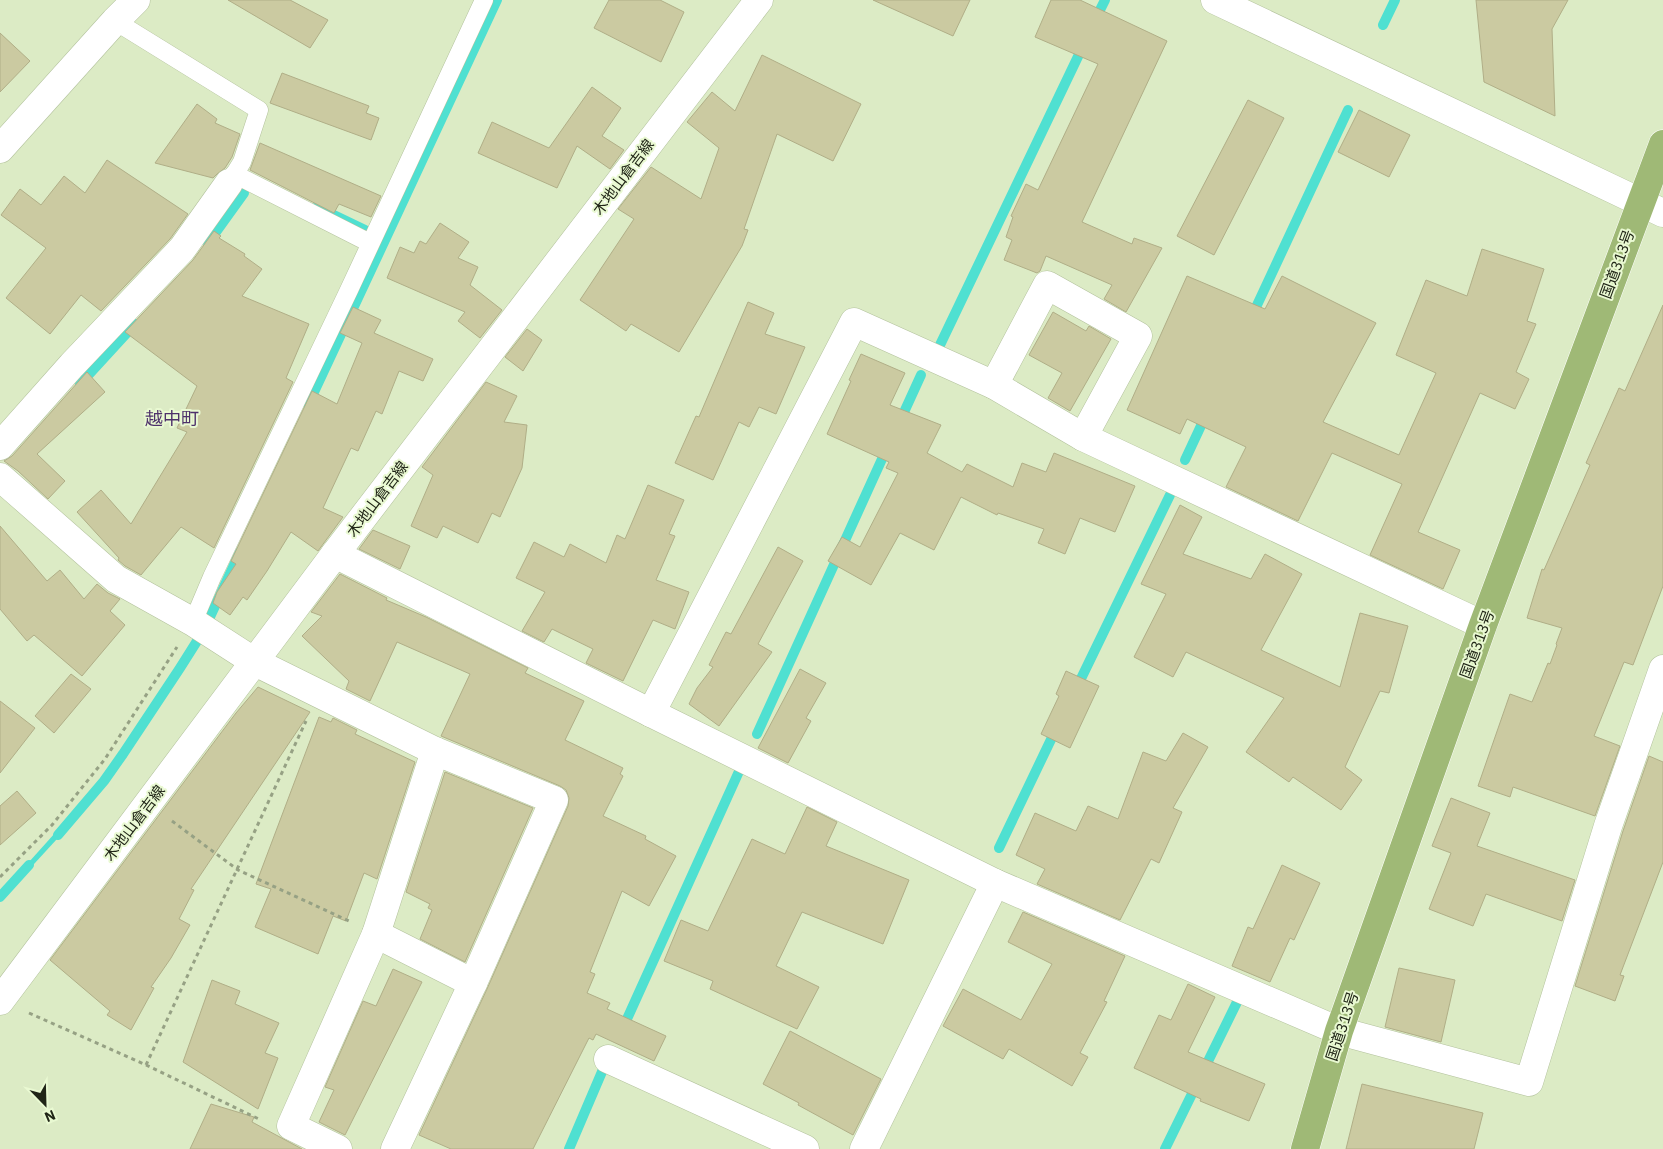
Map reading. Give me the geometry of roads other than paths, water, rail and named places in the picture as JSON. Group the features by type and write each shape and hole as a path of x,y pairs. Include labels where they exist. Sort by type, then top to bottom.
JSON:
{"highway":[{"name":"国道313号","path":"1305,1149 1339,1031 1483,625 1652,208 1663,144"}],"street":[{"path":"0,149 136,0"},
{"name":"木地山倉吉線","path":"0,1001 335,554 759,0"},
{"path":"1216,0 1652,208"},
{"path":"0,446 72,365 182,249 232,179"},
{"path":"994,385 1047,285 1138,336 1083,437"},
{"path":"651,713 854,322 994,385 1083,437 1483,625"},
{"path":"0,477 116,579 187,631 255,662 435,751 554,800 473,983 395,1149"},
{"path":"335,554 995,883 1339,1031 1529,1082 1608,826 1663,669"},
{"path":"338,1149 290,1126 435,751"},
{"path":"864,1149 995,883"},
{"path":"365,929 473,983"},
{"path":"608,1059 805,1149"}],"lane":[{"path":"187,631 484,0"},
{"path":"116,20 259,110 242,162 232,179 370,243"}],"water":[{"path":"64,823 68,827 23,876 20,872"}],"waterway":[{"path":"308,405 497,0"},
{"path":"1094,22 1105,0"},
{"path":"1383,25 1395,0"},
{"path":"940,345 1084,44"},
{"path":"1251,318 1348,110"},
{"path":"208,243 244,193"},
{"path":"317,207 365,230"},
{"path":"80,384 135,324"},
{"path":"900,421 921,375"},
{"path":"1185,460 1206,415"},
{"path":"757,734 887,448"},
{"path":"1076,689 1170,495"},
{"path":"58,835 104,781 180,668 204,630 240,552"},
{"path":"999,848 1057,727"},
{"path":"622,1030 741,767"},
{"path":"0,897 29,865"},
{"path":"1165,1149 1240,996"},
{"path":"569,1149 607,1060"}],"district":[{"name":"越中町","path":"172,418"}]}
